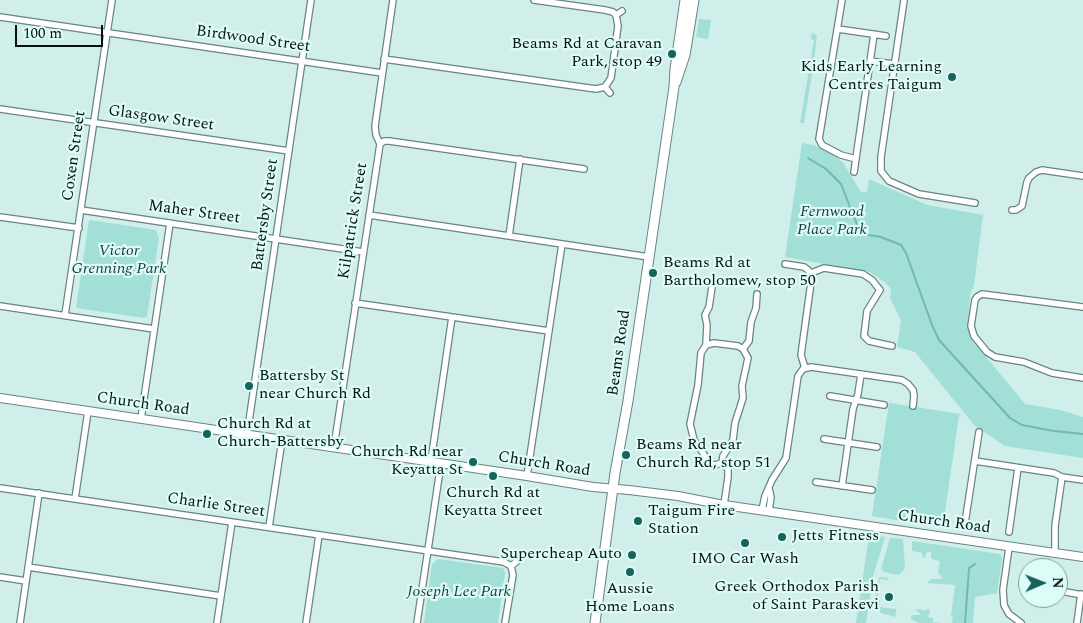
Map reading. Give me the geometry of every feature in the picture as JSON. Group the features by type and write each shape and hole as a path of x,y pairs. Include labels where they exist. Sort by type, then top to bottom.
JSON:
{"main road":[{"name":"Beams Road","path":"595,623 613,488 674,87 685,0"},
{"name":"Beams Road","path":"674,87 684,62 694,0"}],"street":[{"name":"Coxen Street","path":"65,315 112,0"},
{"name":"Battersby Street","path":"247,434 311,0"},
{"name":"Kilpatrick Street","path":"334,447 380,144 374,126 392,0"},
{"path":"384,59 596,90 605,87 611,78 619,13 534,0"},
{"path":"842,0 819,139 822,145 841,155 856,159"},
{"path":"904,0 880,157 882,174 889,181 919,194 975,203"},
{"name":"Birdwood Street","path":"0,17 382,73"},
{"path":"838,29 886,36"},
{"path":"854,172 874,34"},
{"path":"870,60 894,64"},
{"path":"605,87 610,93"},
{"name":"Glasgow Street","path":"0,109 289,151"},
{"path":"380,144 384,141 389,141 584,169"},
{"path":"509,236 520,159"},
{"path":"1012,210 1022,206 1027,182 1036,172 1042,170 1083,176"},
{"name":"Maher Street","path":"81,210 363,252"},
{"path":"369,215 649,256"},
{"path":"0,217 79,228"},
{"path":"141,419 170,223"},
{"path":"527,476 562,244"},
{"path":"785,264 804,267 811,273 812,280 801,355 805,368"},
{"path":"811,273 824,268 863,274 872,280 880,290 866,311 864,336 869,341 892,346"},
{"path":"712,287 709,307 705,316 707,325 706,345 699,365 698,386 690,424 694,440 709,464 722,463"},
{"path":"743,349 749,341 757,294"},
{"path":"1083,307 982,294 975,300 971,326 974,336 987,352 995,357 1024,362 1055,374 1083,378"},
{"path":"356,303 549,331"},
{"path":"0,306 154,329"},
{"path":"431,462 452,317"},
{"path":"706,345 714,343 738,346 743,349 748,358 743,373 743,398 735,423 733,440 722,463"},
{"path":"765,511 771,497 769,489 772,480 786,458 798,376 805,368 811,367 905,382 914,392 913,406"},
{"path":"842,486 861,374"},
{"path":"830,396 884,405"},
{"name":"Church Road","path":"0,398 593,487 685,497 724,505 1083,557"},
{"path":"75,499 88,411"},
{"path":"965,523 979,432"},
{"path":"824,439 877,447"},
{"path":"269,527 282,440"},
{"path":"974,461 1054,473 1062,477 1083,480"},
{"path":"417,623 441,463"},
{"path":"722,463 728,469 724,505"},
{"path":"1009,532 1018,468"},
{"path":"1054,554 1055,526 1062,477"},
{"path":"816,482 872,490"},
{"name":"Charlie Street","path":"0,488 514,564 505,623"},
{"path":"20,623 39,493"},
{"path":"217,623 232,522"},
{"path":"306,623 319,535"},
{"path":"1009,547 1002,598 1009,614 1021,623"},
{"path":"28,567 221,596"},
{"path":"0,577 26,581"},
{"path":"1068,592 1082,595 1077,623"}],"green space":[{"path":"699,19 711,20 708,39 696,37"},
{"path":"812,33 817,35 814,62 804,123 800,123 814,40 811,39"},
{"name":"Fernwood Place Park","path":"802,143 813,145 833,154 843,163 861,192 867,192 869,179 927,205 983,215 974,285 970,295 969,333 982,352 1025,404 1060,410 1083,417 1083,458 1005,446 975,426 915,352 897,347 901,321 890,298 891,289 886,283 870,272 785,257"},
{"name":"Victor Grenning Park","path":"89,220 156,230 159,238 147,316 144,318 76,308"},
{"path":"889,403 961,414 959,416 943,525 936,527 872,516"},
{"path":"869,536 885,537 873,576 866,623 856,623"},
{"path":"890,538 903,539 905,568 899,575 884,572 881,569"},
{"path":"912,541 1000,554 1002,559 997,593 975,597 973,623 952,623 953,617 951,616 955,585 928,583 931,579 942,579 938,573 940,561 931,559 931,552 927,552 924,559 922,553 912,551"},
{"name":"Joseph Lee Park","path":"438,559 503,568 505,573 498,623 424,623 432,564"},
{"path":"879,578 889,578 888,580 880,579 877,599 880,600 880,607 895,609 897,606 895,617 881,613 875,606 876,588"},
{"path":"921,609 924,611 930,610 928,617 933,618 933,622 941,623 920,623 914,621 911,615 920,615 919,612 914,610"}],"waterway":[{"path":"808,158 826,169 841,184 858,227 863,232 901,245 906,253 939,340 1010,418 1022,425 1083,434"},
{"path":"965,623 969,568 975,564"}],"place":[{"name":"Beams Rd at Caravan Park, stop 49","path":"672,54"},
{"name":"Kids Early Learning Centres Taigum","path":"952,77"},
{"name":"Beams Rd at Bartholomew, stop 50","path":"653,273"},
{"name":"Battersby St near Church Rd","path":"249,386"},
{"name":"Church Rd at Church-Battersby","path":"207,434"},
{"name":"Beams Rd near Church Rd, stop 51","path":"626,455"},
{"name":"Church Rd near Keyatta St","path":"473,462"},
{"name":"Church Rd at Keyatta Street","path":"493,476"},
{"name":"Taigum Fire Station","path":"638,521"},
{"name":"Jetts Fitness","path":"782,537"},
{"name":"IMO Car Wash","path":"745,543"},
{"name":"Supercheap Auto","path":"632,555"},
{"name":"Aussie Home Loans","path":"630,572"},
{"name":"Greek Orthodox Parish of Saint Paraskevi","path":"889,597"}]}
